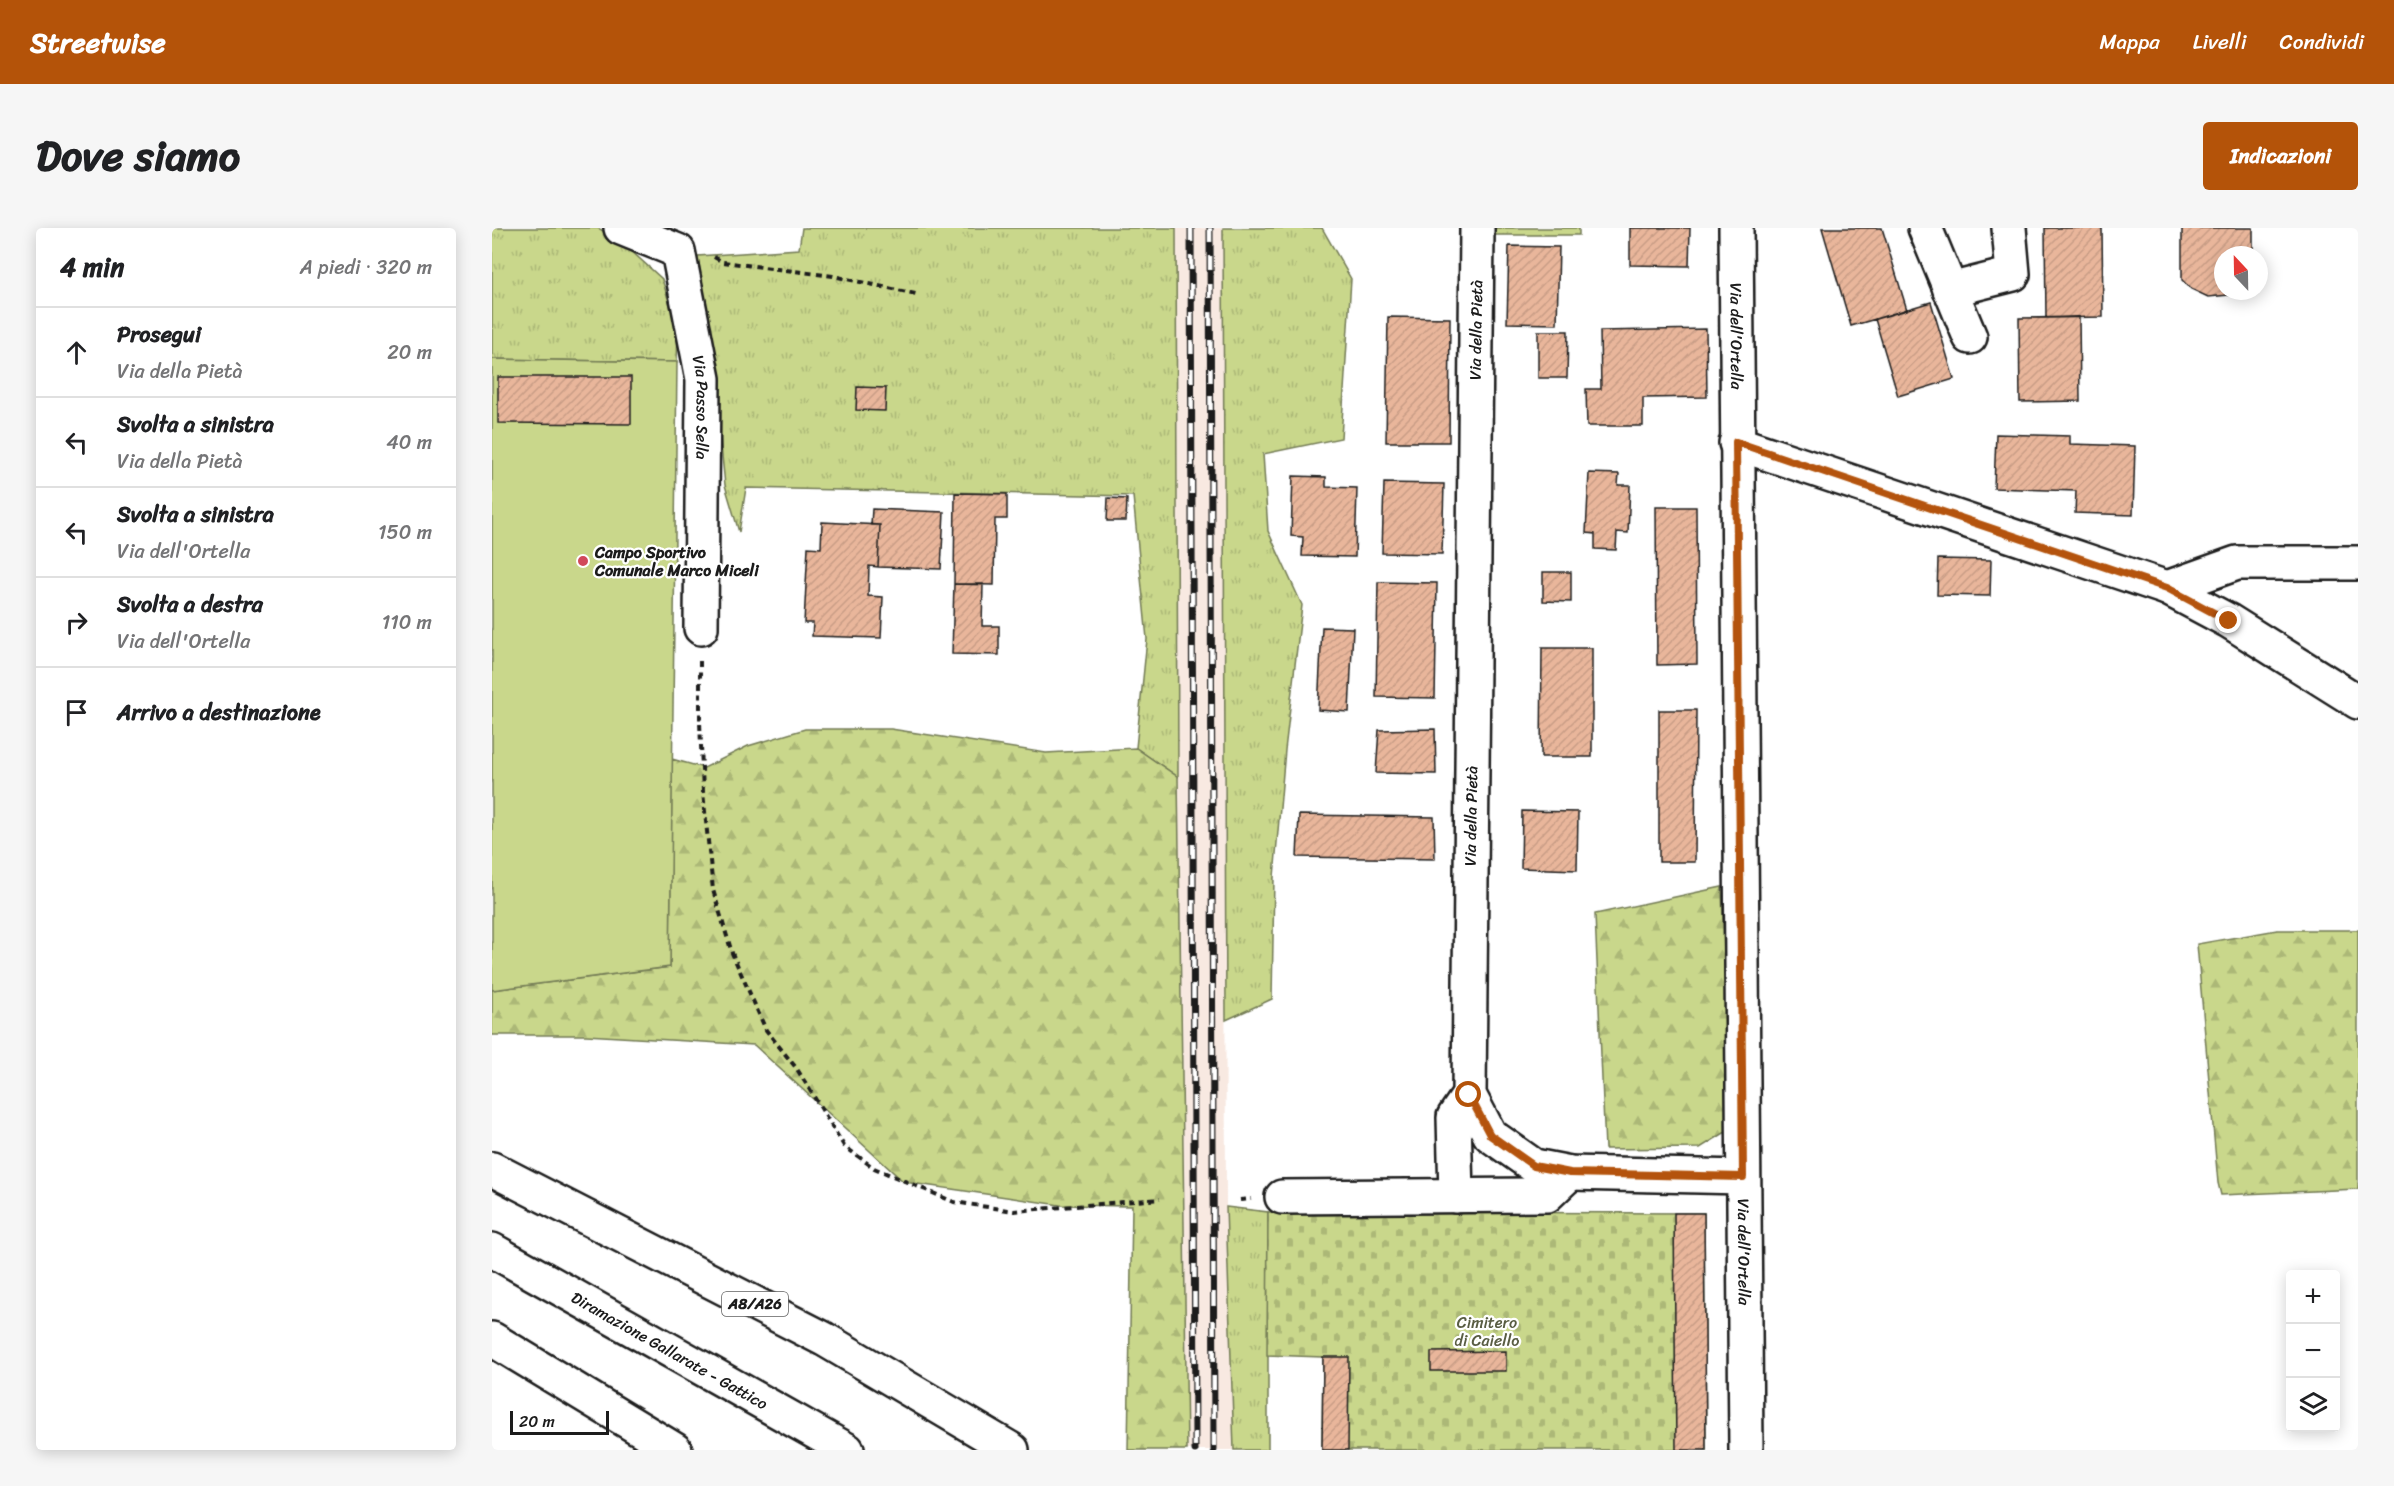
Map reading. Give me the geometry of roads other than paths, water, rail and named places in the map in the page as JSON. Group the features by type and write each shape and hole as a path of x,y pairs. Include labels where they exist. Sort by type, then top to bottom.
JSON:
{"main road":[{"path":"621,228 634,235 685,239"},
{"name":"Via della Pietà","path":"1477,228 1469,1095 1490,1135 1534,1166 1570,1173 1743,1177"},
{"name":"Via dell'Ortella","path":"1736,228 1746,1450"},
{"path":"1925,228 1970,338"},
{"path":"1950,290 2013,274 2009,228"},
{"name":"Via Passo Sella","path":"685,239 704,379 701,628"},
{"path":"1736,442 2167,588 2229,621 2358,702"},
{"path":"2167,588 2236,563 2358,563"},
{"path":"1456,1196 1455,1117 1469,1095"},
{"name":"A8/A26","path":"492,1169 824,1339 1012,1450"},
{"path":"1282,1197 1547,1195 1570,1173"},
{"name":"Diramazione Gallarate - Gattico","path":"492,1250 847,1450"},
{"path":"492,1339 675,1450"}],"railway":[{"path":"1191,228 1195,1450"},
{"path":"1210,228 1214,1450"}],"place":[{"name":"Campo Sportivo Comunale Marco Miceli","path":"583,561"}],"park label":[{"name":"Cimitero di Caiello","path":"1487,1331"}]}
